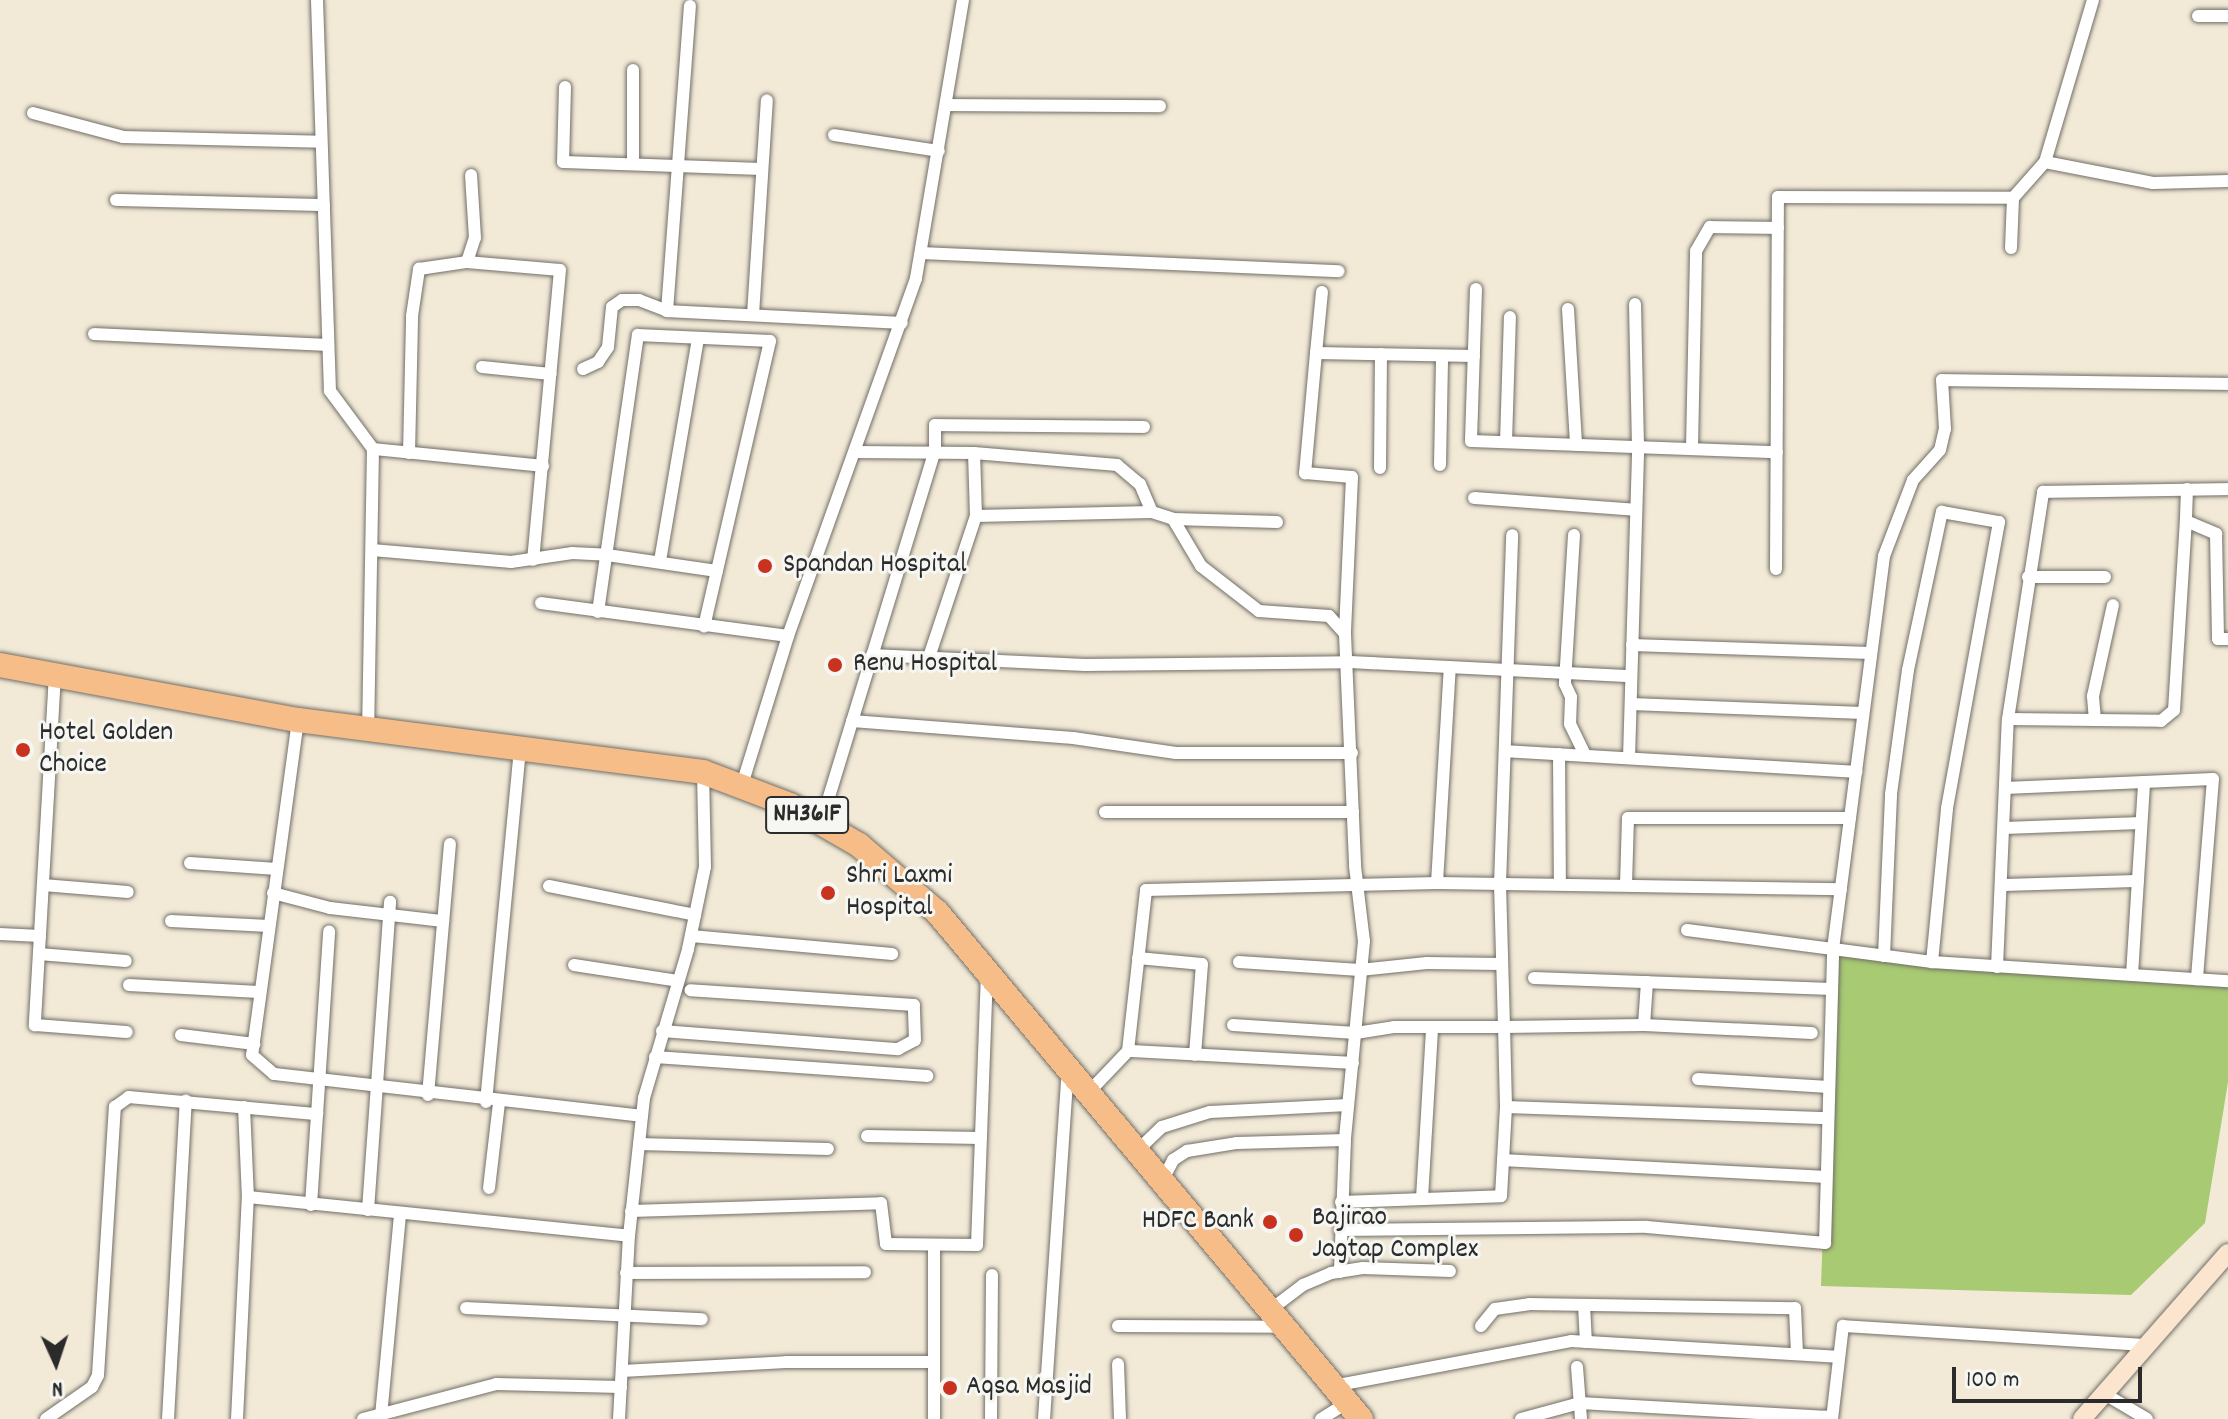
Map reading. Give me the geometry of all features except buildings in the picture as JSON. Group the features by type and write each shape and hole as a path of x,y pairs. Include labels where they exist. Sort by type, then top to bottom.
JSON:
{"highway":[{"name":"NH361F","path":"0,665 55,672 298,720 703,772 821,823 859,845 937,912 1347,1403"}],"street":[{"path":"317,0 330,391 373,449 368,728"},
{"path":"741,788 788,636 902,323 921,253 963,0"},
{"path":"2011,248 2013,198 2045,162 2093,0"},
{"path":"667,311 690,6"},
{"path":"2198,16 2228,16"},
{"path":"633,70 633,164"},
{"path":"565,87 563,162 762,169"},
{"path":"753,315 767,100"},
{"path":"946,105 1160,106"},
{"path":"33,113 123,137 321,142"},
{"path":"834,135 939,151"},
{"path":"2045,162 2153,183 2228,181"},
{"path":"467,262 475,238 471,175"},
{"path":"1776,569 1778,197 2013,198"},
{"path":"116,200 324,205"},
{"path":"1692,447 1696,251 1710,227 1778,228"},
{"path":"921,253 1339,271"},
{"path":"409,453 412,316 419,269 467,262 560,270 533,560"},
{"path":"1476,289 1471,441 1777,452"},
{"path":"1322,292 1305,473 1352,477 1345,634 1350,662 1353,812 1364,941 1345,1140 1340,1272"},
{"path":"583,369 598,362 608,347 612,307 622,300 639,300 667,311 902,323"},
{"path":"1629,758 1638,447 1635,304"},
{"path":"1568,309 1576,445"},
{"path":"1506,442 1510,317"},
{"path":"94,334 328,345"},
{"path":"598,612 638,335 770,341 704,626"},
{"path":"660,561 698,338"},
{"path":"1316,353 1474,356"},
{"path":"1380,468 1381,354"},
{"path":"1440,465 1442,356"},
{"path":"482,367 551,374"},
{"path":"1340,1230 1647,1227 1773,1235 1825,1243 1833,949 1884,556 1913,480 1940,450 1945,429 1942,380 2228,384"},
{"path":"821,823 935,451 935,425 1144,427"},
{"path":"373,449 543,466"},
{"path":"855,452 935,451 1117,465 1140,484 1152,512"},
{"path":"929,657 976,516 974,453"},
{"path":"2008,719 2161,721 2174,710 2187,489"},
{"path":"1997,967 2008,719 2043,492 2228,489"},
{"path":"1474,498 1636,510"},
{"path":"976,516 1152,512 1173,519 1277,522"},
{"path":"1884,956 1897,747 1908,670 1942,512 1999,522 1947,809 1932,962"},
{"path":"1173,519 1201,566 1259,611 1329,616 1345,634"},
{"path":"2186,521 2216,534 2218,639 2228,639"},
{"path":"1341,1202 1501,1196 1506,1107 1500,884 1512,535"},
{"path":"1574,535 1566,673 1570,724 1585,755"},
{"path":"372,550 533,560 572,553 607,555 717,571"},
{"path":"2028,577 2105,577"},
{"path":"541,603 788,636"},
{"path":"2095,720 2093,696 2113,605"},
{"path":"1632,645 1871,653"},
{"path":"872,655 1085,665 1350,662 1631,676"},
{"path":"1437,883 1450,667"},
{"path":"55,672 35,1025 127,1032"},
{"path":"1631,704 1863,713"},
{"path":"298,720 252,1055 274,1074 493,1103 642,1116"},
{"path":"852,721 1073,738 1176,753 1352,753"},
{"path":"489,1188 520,747"},
{"path":"1505,751 1856,772"},
{"path":"1559,754 1560,884"},
{"path":"619,1419 626,1273 642,1116 662,1031 691,936 705,867 703,772"},
{"path":"2005,788 2213,779 2197,979"},
{"path":"2132,975 2144,783"},
{"path":"1105,812 1353,812"},
{"path":"1626,885 1628,818 1850,818"},
{"path":"2004,828 2141,823"},
{"path":"428,1095 450,844"},
{"path":"190,863 277,869"},
{"path":"2002,885 2138,881"},
{"path":"1088,1093 1128,1051 1146,890 1358,888 1437,883 1841,889"},
{"path":"43,885 128,892"},
{"path":"549,886 695,915"},
{"path":"273,893 330,908 390,907 443,921"},
{"path":"368,1210 390,907"},
{"path":"171,921 269,926"},
{"path":"1687,930 1932,962 2228,981"},
{"path":"311,1205 329,932"},
{"path":"0,934 40,936"},
{"path":"691,936 892,954"},
{"path":"39,954 126,961"},
{"path":"1138,958 1202,964 1195,1055"},
{"path":"1239,962 1360,970 1427,963 1501,964"},
{"path":"574,965 678,981"},
{"path":"631,1211 881,1203 886,1244 977,1245 987,972"},
{"path":"1534,978 1832,989"},
{"path":"1644,1025 1647,982"},
{"path":"129,985 259,992"},
{"path":"662,1031 898,1049 915,1040 914,1005 691,990"},
{"path":"1233,1025 1356,1033 1394,1027 1644,1025 1812,1033"},
{"path":"1422,1198 1432,1029"},
{"path":"181,1035 254,1044"},
{"path":"1128,1051 1353,1063"},
{"path":"655,1057 927,1076"},
{"path":"1044,1419 1068,1069"},
{"path":"1698,1079 1829,1087"},
{"path":"46,1419 92,1387 98,1375 115,1107 129,1097 317,1114"},
{"path":"168,1419 186,1101"},
{"path":"1137,1151 1162,1127 1210,1112 1348,1105"},
{"path":"237,1419 248,1197 244,1107"},
{"path":"1506,1107 1828,1118"},
{"path":"867,1136 981,1138"},
{"path":"1162,1181 1173,1160 1187,1151 1237,1143 1345,1140"},
{"path":"639,1144 828,1149"},
{"path":"1503,1160 1826,1177"},
{"path":"248,1197 629,1236"},
{"path":"381,1416 400,1214"},
{"path":"934,1245 934,1419"},
{"path":"2082,1419 2142,1345 2228,1253"},
{"path":"1118,1326 1277,1319 1303,1285 1340,1272 1450,1271"},
{"path":"626,1273 865,1272"},
{"path":"991,1419 992,1275"},
{"path":"1584,1305 1586,1342"},
{"path":"1481,1326 1495,1309 1584,1305 1795,1308 1797,1354"},
{"path":"466,1308 702,1319"},
{"path":"1521,1419 1580,1403 1832,1418 1843,1326 1992,1331 2142,1345"},
{"path":"1321,1419 1347,1403 1586,1342 1839,1357"},
{"path":"622,1371 786,1362 934,1362"},
{"path":"1118,1364 1120,1419"},
{"path":"1577,1367 1581,1419"},
{"path":"363,1419 496,1384 621,1387"},
{"path":"2103,1393 2147,1419"}],"green space":[{"path":"1833,949 2228,982 2228,1082 2205,1223 2131,1295 1821,1286"}],"place":[{"name":"Spandan Hospital","path":"765,566"},
{"name":"Renu Hospital","path":"835,665"},
{"name":"Hotel Golden Choice","path":"23,750"},
{"name":"Shri Laxmi Hospital","path":"828,893"},
{"name":"HDFC Bank","path":"1270,1222"},
{"name":"Bajirao Jagtap Complex","path":"1296,1235"},
{"name":"Aqsa Masjid","path":"950,1388"}]}
